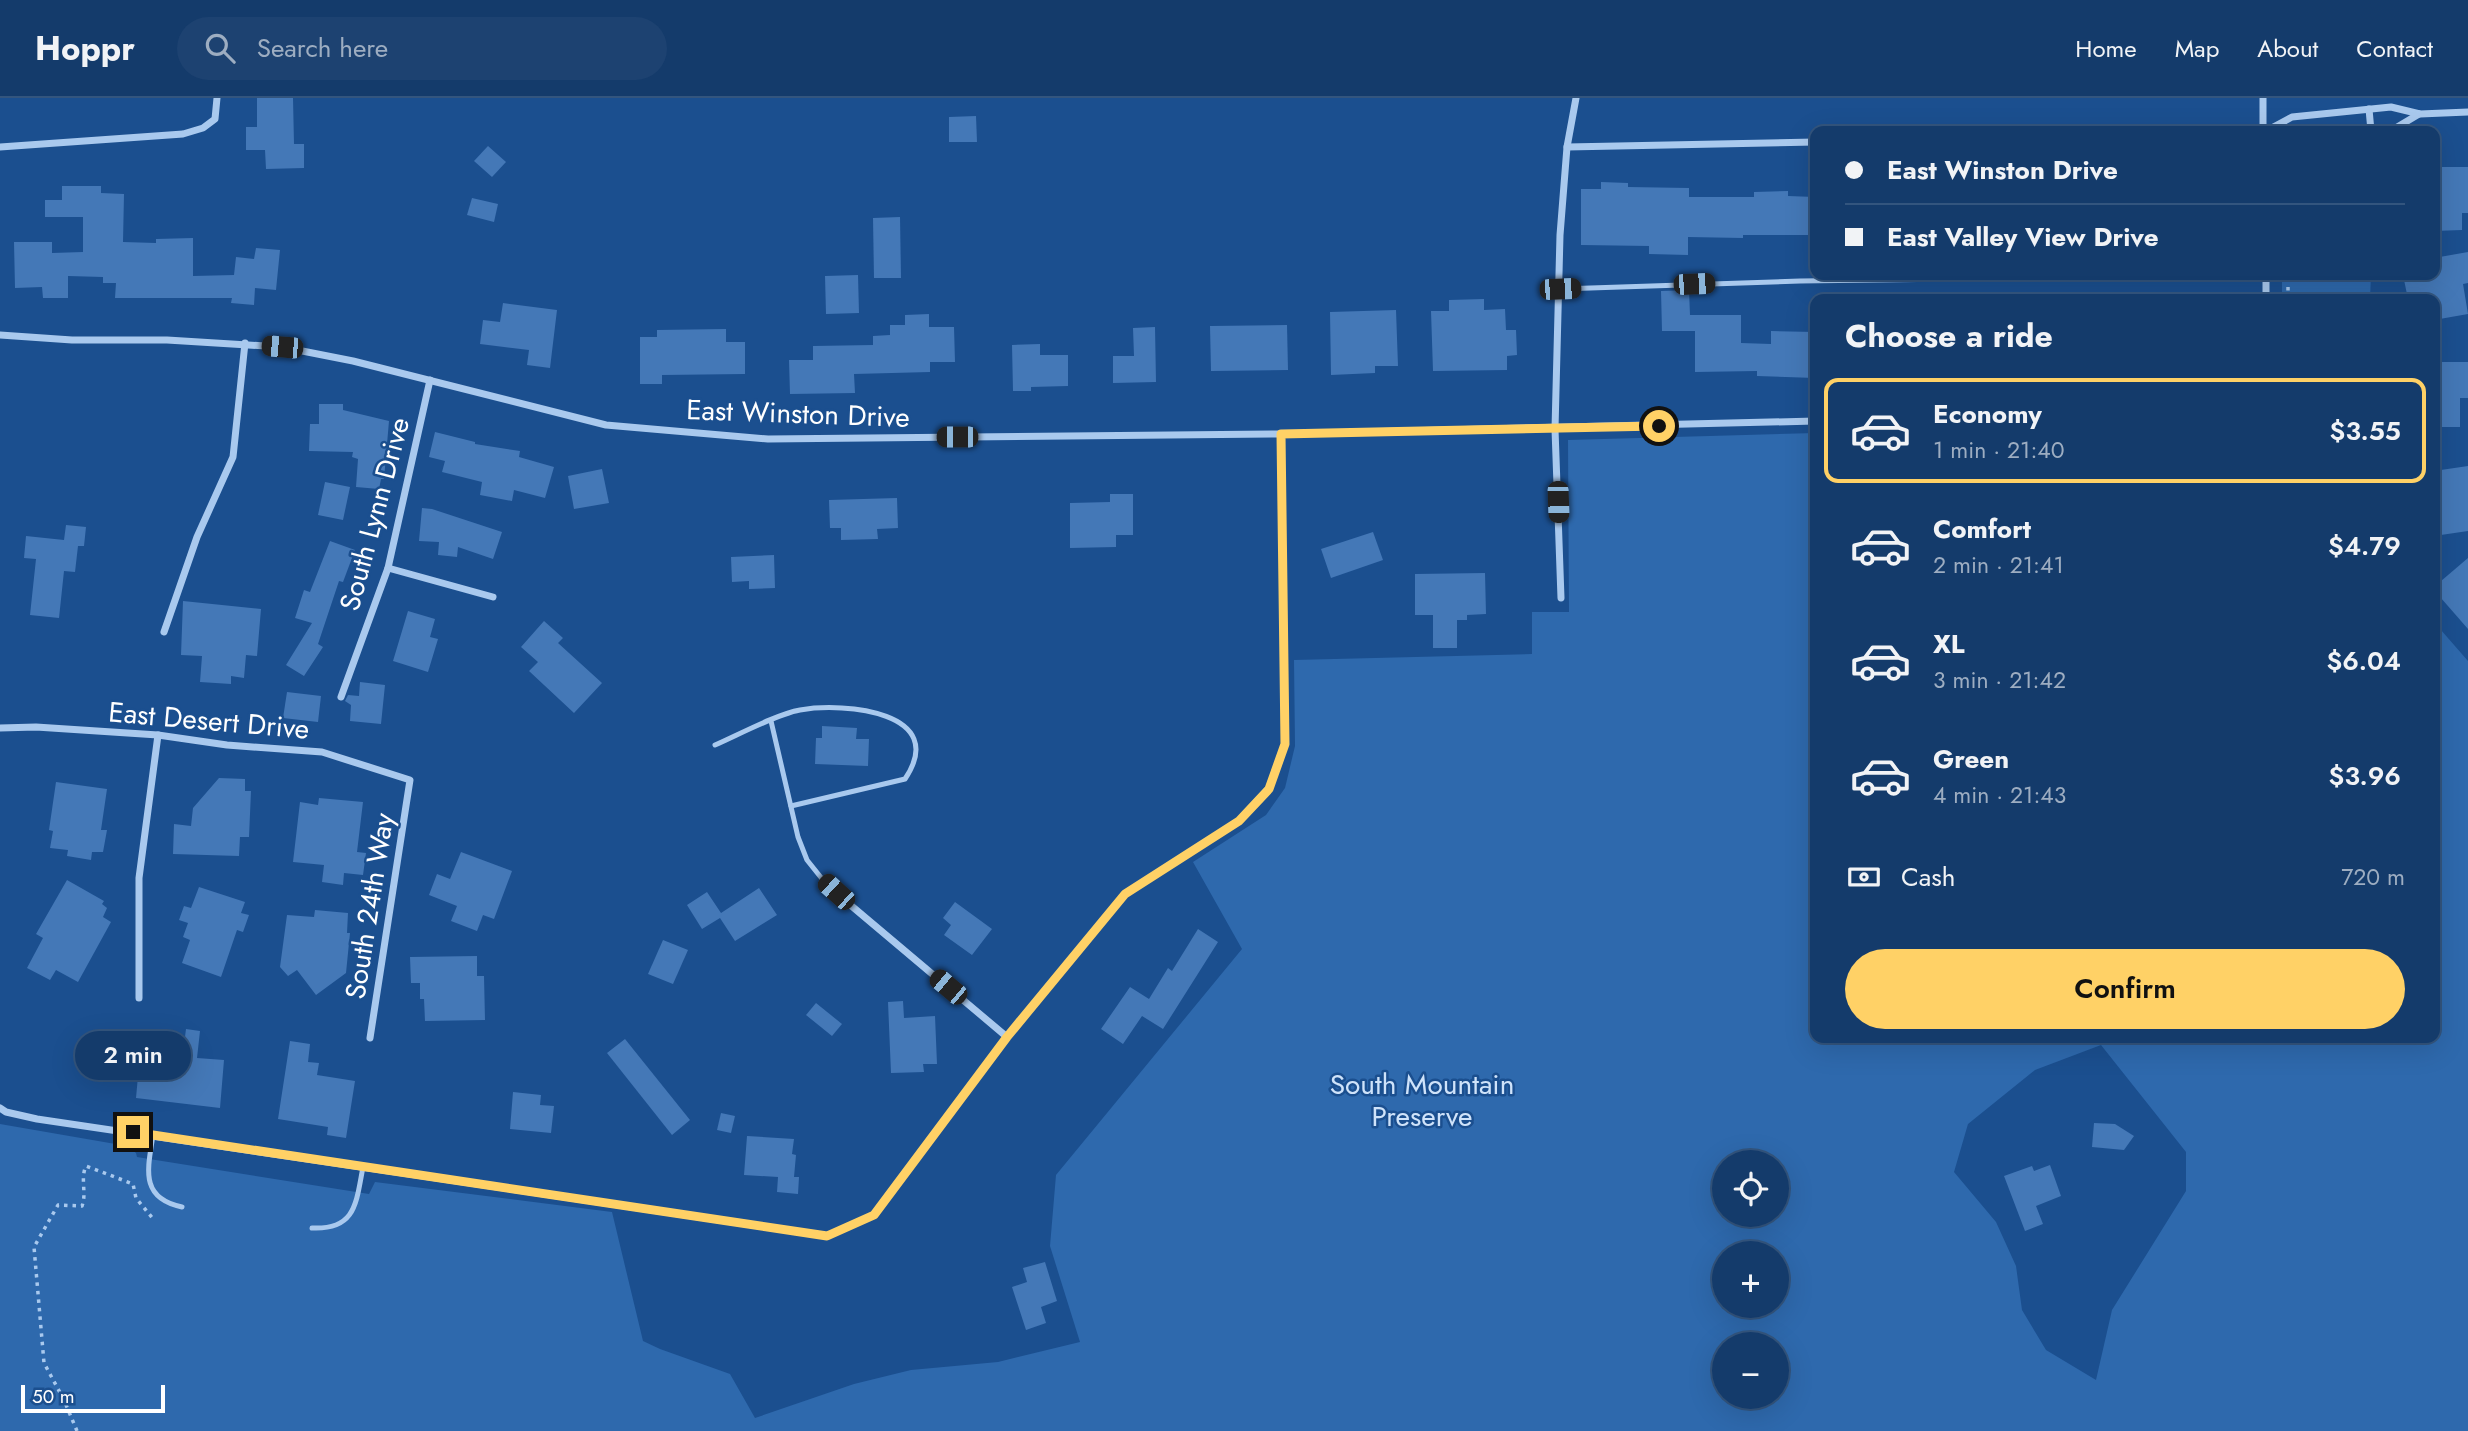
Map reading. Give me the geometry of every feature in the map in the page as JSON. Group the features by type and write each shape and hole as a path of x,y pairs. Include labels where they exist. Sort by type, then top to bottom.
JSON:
{"street":[{"path":"0,147 183,134 203,128 215,119 217,98"},
{"path":"1561,598 1555,429 1560,235 1567,147 1576,98"},
{"path":"2263,98 2265,126"},
{"path":"2275,126 2292,117 2391,107 2420,114 2468,112"},
{"path":"2369,110 2371,126"},
{"path":"2398,126 2420,114"},
{"path":"1567,147 1810,142"},
{"name":"East Winston Drive","path":"0,335 72,340 245,343 294,349 606,425 768,439 1281,434 1810,421"},
{"path":"164,632 197,537 233,457 245,343"},
{"name":"South Lynn Drive","path":"341,697 388,568 430,380"},
{"path":"0,1108 6,1112 37,1119 827,1236 874,1215 1007,1037 1125,894 1239,821 1269,789 1285,744 1281,434"},
{"path":"388,568 492,597"},
{"name":"East Desert Drive","path":"0,728 37,727 159,735 227,745 322,752 410,780"},
{"path":"139,998 139,878 159,735"},
{"name":"South 24th Way","path":"370,1038 410,780"},
{"path":"848,903 1007,1037"}],"lane":[{"path":"1560,289 1875,280"},
{"path":"715,745 799,710 835,707 878,713 908,727 917,745 914,764 905,779 791,806"},
{"path":"771,721 797,837 807,860 823,880 848,903"},
{"path":"153,1135 148,1171 150,1183 162,1200 182,1207"},
{"path":"312,1228 328,1229 348,1220 356,1204 363,1167"}],"path":[{"path":"77,1431 44,1363 34,1247 58,1205 82,1206 83,1172 86,1166 133,1184 136,1198 155,1220"}],"green space":[{"path":"2282,280 2371,280 2370,294 2282,294"},
{"name":"South Mountain Preserve","path":"1810,433 1810,1043 2440,1043 2440,629 2468,661 2468,1431 0,1431 0,1124 127,1146 137,1157 369,1194 375,1182 612,1212 643,1341 730,1374 755,1418 854,1384 911,1370 998,1362 1080,1342 1050,1246 1056,1175 1242,949 1193,862 1266,815 1285,788 1295,746 1294,660 1532,654 1532,612 1569,612 1568,440","holes":["2101,1045 2186,1152 2186,1191 2112,1310 2096,1380 2046,1350 2022,1310 2016,1266 1996,1222 1954,1172 1968,1124 2035,1070"]}],"building":[{"path":"257,98 293,98 294,144 304,144 304,168 266,169 265,150 246,150 246,127 257,127"},
{"path":"976,116 977,142 949,142 949,117"},
{"path":"488,146 506,162 492,177 474,161"},
{"path":"2440,167 2468,167 2468,213 2462,213 2462,230 2440,231"},
{"path":"1601,182 1628,183 1628,187 1689,188 1689,197 1754,197 1754,192 1788,191 1788,196 1810,197 1810,235 1688,237 1688,255 1649,254 1649,246 1581,245 1581,189 1601,189"},
{"path":"62,186 101,186 101,193 124,194 123,242 156,243 156,239 193,238 193,276 234,275 236,257 254,259 256,248 280,250 276,290 255,288 254,305 231,303 232,298 115,298 116,283 103,283 103,277 68,276 68,298 43,298 42,287 15,288 14,242 52,242 52,253 83,252 83,217 45,217 45,200 62,200"},
{"path":"472,198 498,204 494,222 467,215"},
{"path":"900,217 901,278 874,278 873,218"},
{"path":"2468,252 2468,283 2463,284 2468,314 2440,319 2440,294 2407,294 2404,280 2440,280 2440,257"},
{"path":"858,275 859,313 826,314 825,276"},
{"path":"1689,290 1690,315 1741,315 1741,343 1771,344 1771,331 1810,332 1810,378 1757,376 1757,371 1695,372 1695,331 1662,331 1661,291"},
{"path":"1484,299 1484,310 1505,309 1506,330 1516,330 1517,355 1507,356 1507,370 1433,371 1431,311 1449,311 1449,300"},
{"path":"503,303 557,310 550,368 527,365 529,350 480,344 483,320 500,322"},
{"path":"1396,310 1398,366 1375,366 1375,373 1331,375 1330,312"},
{"path":"929,314 929,327 954,327 955,362 930,362 930,372 854,374 855,393 790,394 789,360 813,360 813,346 873,345 873,336 890,335 890,325 905,325 905,315"},
{"path":"1287,325 1288,370 1211,371 1210,326"},
{"path":"1155,327 1156,382 1113,383 1113,356 1134,356 1133,328"},
{"path":"726,329 726,342 745,342 745,374 662,375 662,384 640,384 640,337 657,337 657,330"},
{"path":"1040,344 1040,355 1068,355 1068,386 1031,387 1031,391 1013,391 1012,345"},
{"path":"2440,362 2468,362 2468,398 2460,398 2460,427 2440,427"},
{"path":"319,404 343,404 343,410 389,421 384,479 381,479 379,489 356,487 358,459 352,457 353,452 309,451 310,424 319,424"},
{"path":"435,432 475,444 520,451 519,457 554,467 545,498 514,490 512,501 480,495 482,482 442,472 445,461 429,457"},
{"path":"2468,466 2468,531 2440,535 2440,470"},
{"path":"602,469 609,503 574,509 568,476"},
{"path":"325,482 350,487 343,520 318,515"},
{"path":"1110,494 1133,494 1133,535 1116,535 1116,547 1070,548 1070,503 1110,502"},
{"path":"897,498 898,528 877,529 878,539 841,540 841,528 830,528 829,500"},
{"path":"422,508 502,532 493,559 458,547 457,557 438,555 439,542 419,541"},
{"path":"66,525 86,527 84,546 78,546 75,572 64,571 59,618 30,615 36,559 24,558 26,536 64,540"},
{"path":"1373,532 1383,560 1331,578 1321,549"},
{"path":"330,541 355,550 343,582 339,581 318,644 323,647 304,676 286,665 312,623 295,618 304,590 310,592"},
{"path":"774,555 775,588 749,589 749,581 732,582 731,557"},
{"path":"2468,558 2468,629 2440,597 2440,582"},
{"path":"1485,573 1486,614 1467,615 1467,620 1457,620 1457,648 1433,648 1433,615 1415,615 1415,574"},
{"path":"183,601 261,609 257,656 246,655 244,678 231,676 231,684 200,682 202,656 181,655"},
{"path":"408,611 435,619 430,637 438,639 428,672 393,661"},
{"path":"544,621 563,638 558,643 602,683 574,713 529,671 538,662 521,647"},
{"path":"360,682 385,685 381,724 350,721 351,705 345,701 348,695 359,696"},
{"path":"287,692 321,696 318,722 283,718"},
{"path":"822,726 857,728 856,739 869,739 868,766 815,764 816,738 822,738"},
{"path":"219,778 245,779 245,791 251,791 249,837 240,837 239,856 173,854 174,824 191,826 193,808"},
{"path":"56,782 107,789 101,830 107,830 103,852 92,852 91,860 67,856 68,850 50,848 53,831 49,830"},
{"path":"319,798 363,802 357,852 366,853 363,875 344,873 343,885 322,882 324,865 293,862 300,802 318,805"},
{"path":"461,852 512,871 494,919 483,915 477,931 451,921 457,906 429,895 437,874 450,879"},
{"path":"67,880 104,901 102,904 107,908 103,917 111,922 78,982 56,970 50,980 27,968 43,938 36,934"},
{"path":"199,887 245,902 241,913 249,915 243,932 237,930 221,977 182,963 190,940 183,937 188,923 179,920 184,906 191,908"},
{"path":"759,888 777,915 735,941 720,918 702,929 687,905 707,892 721,913"},
{"path":"955,902 992,929 972,955 944,935 951,925 943,918"},
{"path":"315,910 348,913 347,933 350,933 346,973 316,995 297,970 288,976 280,967 287,915 314,917"},
{"path":"1198,929 1218,942 1163,1029 1142,1016 1123,1044 1101,1029 1130,987 1149,999 1168,968 1172,971"},
{"path":"663,940 688,950 673,984 648,974"},
{"path":"477,956 477,976 484,976 485,1020 425,1021 420,983 411,983 410,957"},
{"path":"903,1001 904,1018 935,1016 937,1064 923,1064 924,1072 891,1073 888,1002"},
{"path":"816,1003 842,1024 832,1036 806,1015"},
{"path":"186,1029 200,1031 197,1058 224,1060 220,1108 136,1098 139,1065 144,1065 144,1056 182,1060"},
{"path":"625,1039 690,1120 672,1135 607,1053"},
{"path":"290,1041 310,1044 308,1062 319,1063 317,1075 355,1081 346,1138 327,1135 328,1127 278,1119"},
{"path":"513,1092 541,1095 540,1105 554,1106 551,1133 510,1129"},
{"path":"721,1113 735,1116 731,1133 717,1130"},
{"path":"2094,1123 2115,1124 2134,1136 2124,1150 2092,1147"},
{"path":"747,1136 794,1139 792,1154 796,1155 794,1177 799,1177 798,1194 777,1192 778,1177 744,1175"},
{"path":"2050,1165 2061,1196 2036,1206 2043,1224 2025,1231 2004,1176 2032,1166 2034,1171"},
{"path":"1045,1262 1057,1301 1041,1307 1046,1323 1026,1330 1012,1287 1027,1282 1023,1268"}],"route":[{"path":"133,1132 827,1236 874,1215 1007,1037 1125,894 1239,821 1269,789 1285,744 1281,434 1659,426"}]}
